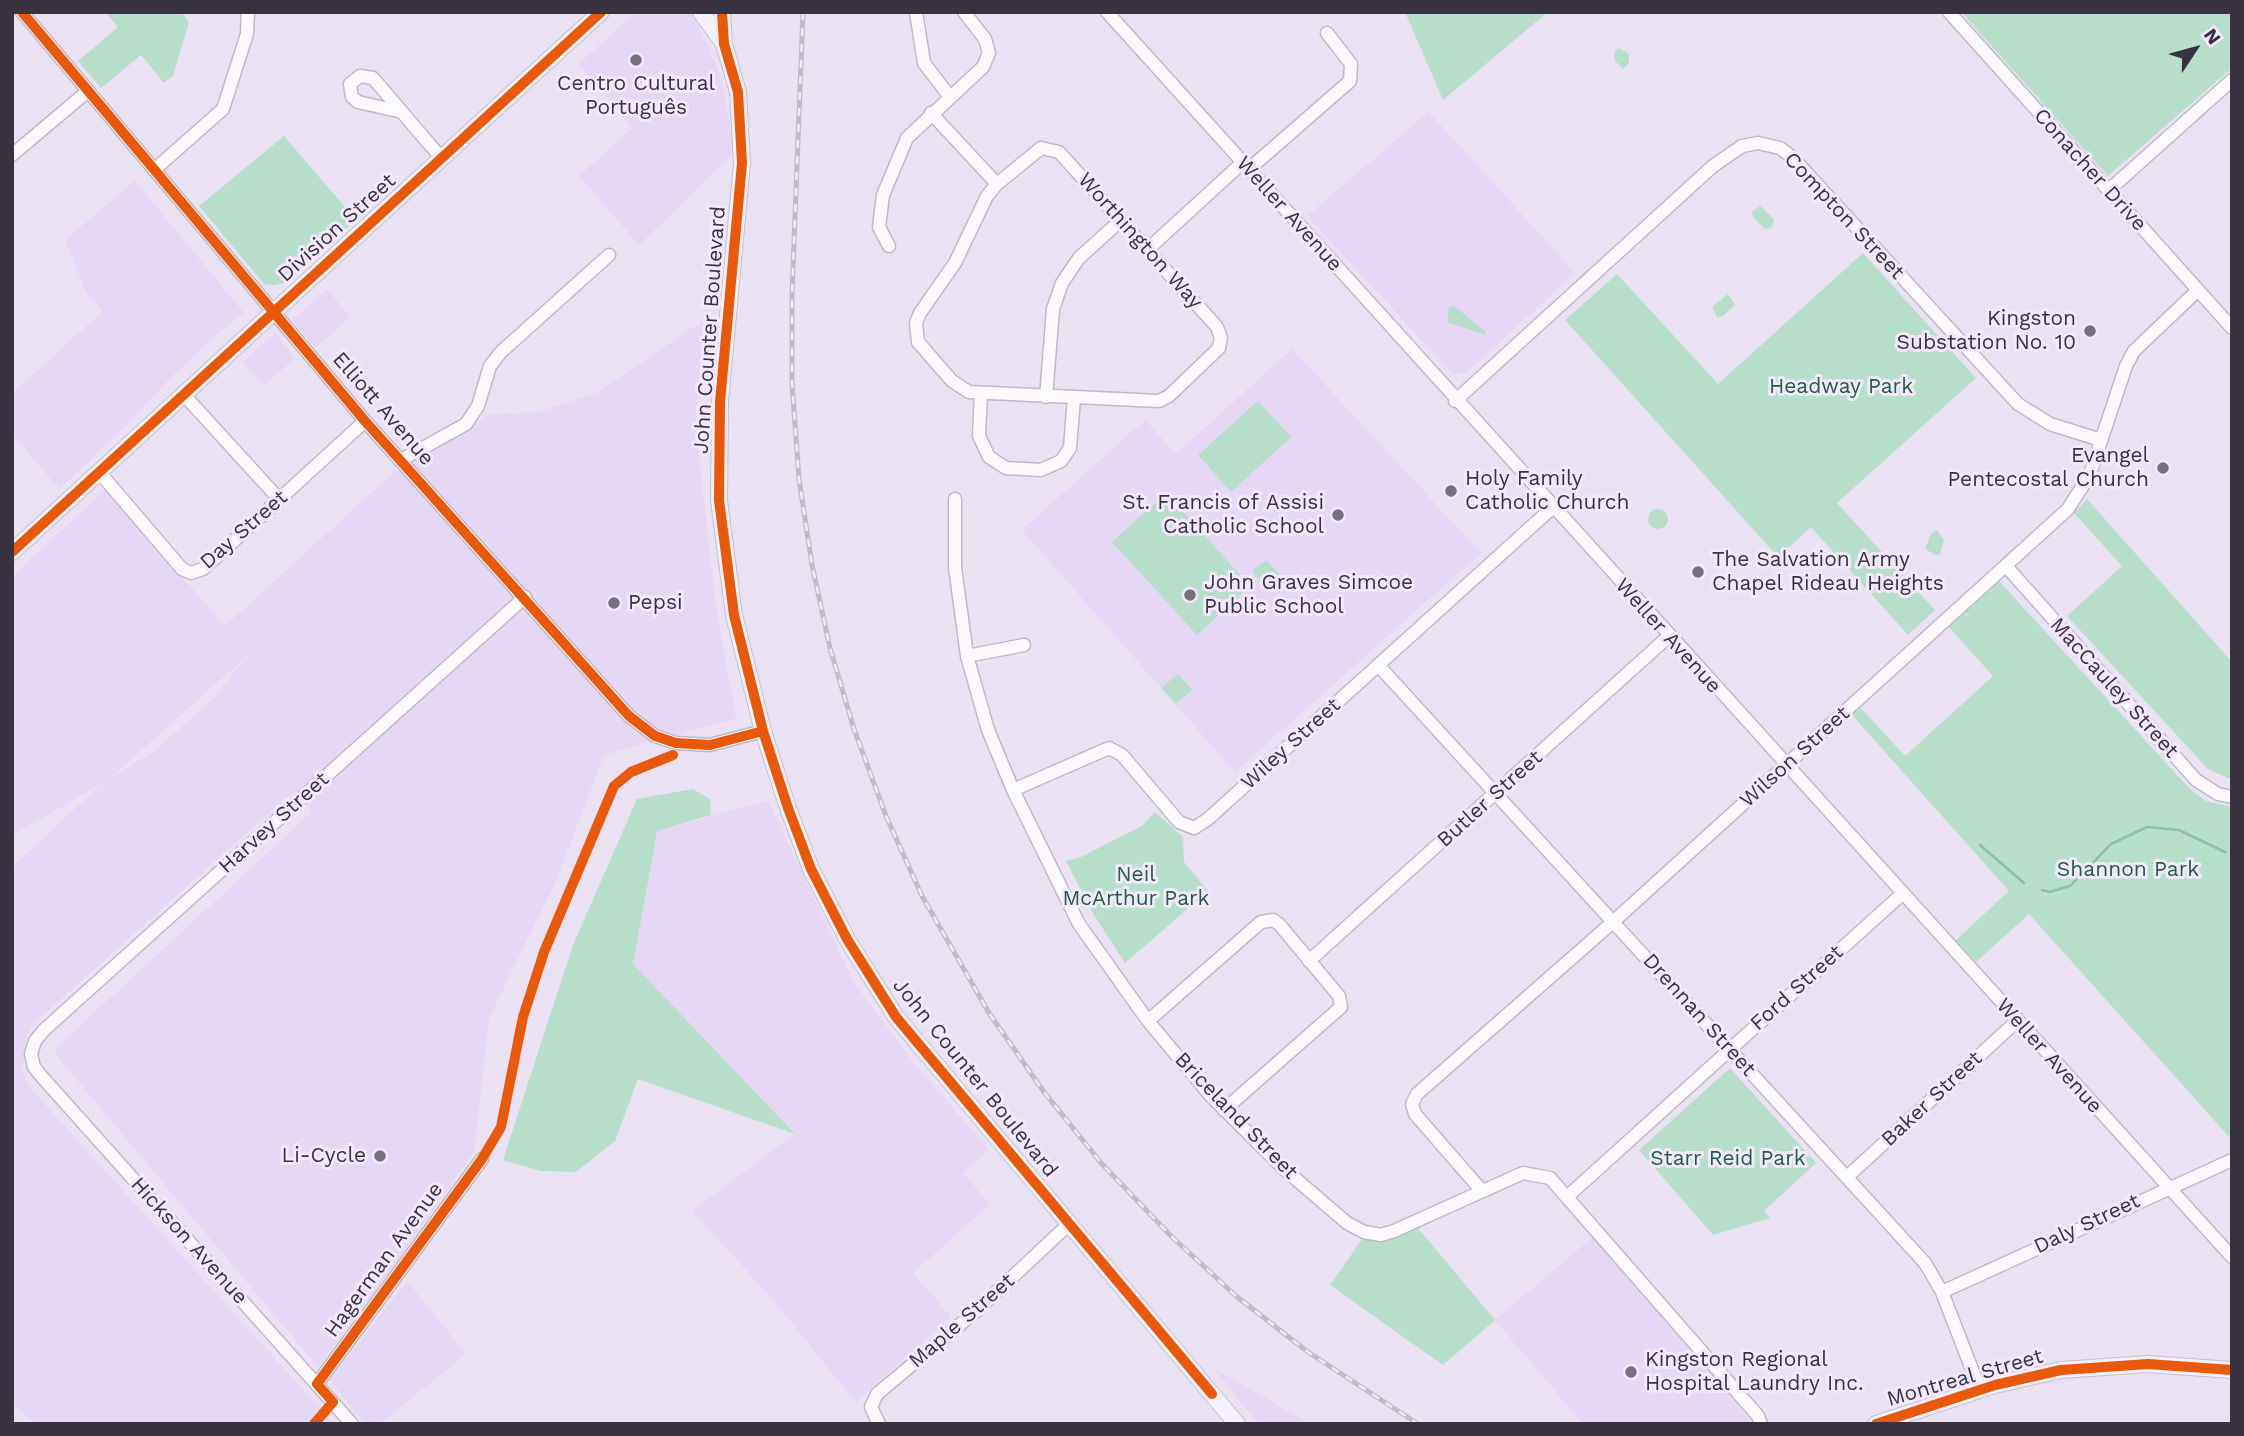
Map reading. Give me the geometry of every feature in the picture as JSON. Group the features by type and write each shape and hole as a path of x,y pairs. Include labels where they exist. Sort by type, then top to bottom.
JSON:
{"main road":[{"path":"701,12 724,44"},
{"path":"722,12 724,44"},
{"name":"Division Street","path":"12,552 443,159 597,14"},
{"name":"John Counter Boulevard","path":"724,44 738,92 742,163 720,402 719,500 734,615 763,731 811,869 869,975 928,1057 1237,1424"},
{"name":"Montreal Street","path":"1876,1424 1980,1390 2038,1375 2090,1366 2148,1364 2232,1370"}],"street":[{"name":"Elliott Avenue","path":"22,12 365,421 629,716 655,736 676,743 710,745 763,731"},
{"path":"154,170 223,109 247,34 248,12"},
{"path":"916,12 924,63 950,96"},
{"path":"889,246 879,227 883,195 907,138 931,113 984,67 989,53 985,39 964,12"},
{"name":"Weller Avenue","path":"1107,12 1455,401 2232,1257"},
{"name":"Conacher Drive","path":"1949,12 2232,328"},
{"path":"1147,250 1350,81 1351,64 1327,33"},
{"path":"2109,190 2232,80"},
{"path":"12,155 88,91"},
{"path":"402,111 443,159"},
{"path":"931,113 997,184"},
{"name":"Compton Street","path":"1455,401 1713,166 1742,146 1758,143 1780,148 1793,158 2018,404 2049,424 2101,440"},
{"name":"Worthington Way","path":"1054,148 1121,220 1217,327 1221,338 1219,348 1169,396 1159,401 981,393 959,388 918,342 916,323 955,263 987,196 1034,150 1054,148"},
{"path":"1046,397 1053,309 1062,283 1079,258 1121,220"},
{"path":"401,460 466,424 478,406 490,366 501,352 609,255"},
{"name":"Wilson Street","path":"1482,1191 1415,1114 1412,1104 1417,1094 1614,921 2006,566 2077,498 2090,474 2126,366 2134,351 2197,290"},
{"path":"981,393 979,436 989,457 1006,468 1041,470 1054,465 1066,455 1071,440 1074,398"},
{"path":"184,396 279,499"},
{"name":"Day Street","path":"100,472 182,569 191,573 203,569 365,421"},
{"name":"Briceland Street","path":"956,499 956,578 967,656 988,730 1013,790 1079,924 1147,1021 1224,1110 1283,1168 1347,1223 1364,1232 1381,1234 1394,1231 1514,1176 1532,1173 1550,1178 1758,1416 1761,1424"},
{"name":"Wiley Street","path":"1013,790 1109,748 1122,755 1179,822 1194,828 1208,819 1552,508"},
{"name":"MacCauley Street","path":"2006,566 2196,780 2218,794 2232,797"},
{"name":"Harvey Street","path":"31,1054 35,1041 44,1030 525,597"},
{"name":"Butler Street","path":"1309,961 1669,636"},
{"path":"967,656 1024,645"},
{"name":"Drennan Street","path":"1378,665 1498,792 1916,1253 1942,1292 1980,1390"},
{"name":"Ford Street","path":"1568,1196 1902,894"},
{"path":"1147,1021 1265,920 1279,923 1339,996 1341,1007 1224,1110"},
{"name":"Baker Street","path":"1847,1178 2017,1021"},
{"name":"Hickson Avenue","path":"31,1054 34,1067 352,1424"},
{"name":"Hagerman Avenue","path":"317,1384 482,1159"},
{"name":"Daly Street","path":"1942,1292 2232,1160"},
{"name":"Maple Street","path":"879,1424 871,1407 877,1394 975,1312 1069,1224"}],"shaded area":[{"path":"636,12 693,12 723,83 734,153 639,245 579,176 632,128 579,64"},
{"path":"1429,112 1575,273 1466,373 1452,373 1307,216"},
{"path":"135,181 244,313 217,334 167,381 127,425 59,489 12,433 12,394 103,311 86,292 65,240"},
{"path":"327,290 351,317 315,348 292,319"},
{"path":"704,320 695,419 716,608 736,718 604,755 557,879 489,1018 474,1152 394,1266 318,1367 56,1055 57,1047 312,812 295,790 31,1026 26,1038 22,1071 30,1088 334,1424 34,1424 12,1402 12,867 103,783 12,835 12,577 106,489 225,626 393,473 489,415 539,412 596,393","holes":["248,655 215,697 151,754 110,778"]},
{"path":"275,333 295,358 264,386 243,362"},
{"path":"1292,349 1481,553 1235,772 1022,530 1145,420 1176,454"},
{"path":"768,801 854,983 913,1062 989,1150 963,1173 990,1204 913,1273 951,1317 856,1402 768,1294 692,1211 795,1134 632,964 657,831"},
{"path":"1593,1237 1751,1424 1583,1424 1495,1320"},
{"path":"407,1281 466,1354 380,1424 365,1424 330,1380"},
{"path":"1212,1367 1310,1424 1259,1424"}],"green space":[{"path":"105,12 181,12 189,22 173,76 164,83 141,55 101,88 78,61 118,27"},
{"path":"1405,12 1548,12 1443,100"},
{"path":"1961,12 2232,12 2232,68 2108,176"},
{"path":"1619,48 1629,54 1629,63 1623,69 1615,61 1615,51"},
{"path":"284,136 356,220 284,283 264,284 199,206"},
{"path":"1760,206 1774,219 1772,227 1765,229 1753,217 1752,212"},
{"name":"Headway Park","path":"1863,253 1976,378 1837,503 1935,610 1908,635 1811,527 1778,557 1565,320 1617,274 1718,384"},
{"path":"1728,294 1735,305 1723,316 1717,317 1712,307"},
{"path":"1454,306 1485,331 1485,335 1447,322 1449,307"},
{"path":"1258,401 1291,437 1231,492 1198,455"},
{"path":"1166,493 1250,586 1197,635 1112,542"},
{"path":"2087,499 2232,662 2232,780 2208,769 2067,616 2122,566 2074,513"},
{"path":"1654,509 1662,509 1668,519 1662,529 1654,529 1648,523 1648,515"},
{"path":"1937,530 1944,540 1940,554 1936,555 1925,549 1931,534"},
{"path":"1267,560 1281,576 1267,589 1253,573 1254,569"},
{"name":"Shannon Park","path":"1999,581 2189,788 2206,801 2232,807 2232,1140 2029,914 1976,962 1956,940 2009,891 1852,715 1860,707 1905,756 1993,676 1949,627"},
{"path":"1178,674 1192,690 1176,704 1161,688"},
{"path":"693,789 710,799 711,815 657,831 633,964 795,1134 638,1079 615,1141 576,1172 541,1171 503,1160 573,945 637,799"},
{"name":"Neil McArthur Park","path":"1155,812 1183,837 1184,862 1208,891 1125,963 1094,915 1066,861 1081,857 1142,826"},
{"name":"Starr Reid Park","path":"1730,1068 1816,1163 1764,1211 1770,1218 1713,1235 1639,1150"},
{"path":"1417,1227 1495,1320 1443,1365 1330,1285 1363,1238 1386,1240"}],"waterway":[{"path":"2042,890 2050,892 2070,886 2111,844 2147,827 2179,830 2225,852"},
{"path":"1980,845 2024,883"}],"railway":[{"path":"803,12 792,293 792,383 799,479 812,565 830,648 854,729 886,816 922,896 989,1013 1044,1092 1102,1164 1171,1236 1236,1296 1308,1352 1418,1424"}],"cycle path":[{"path":"22,12 365,421 629,716 655,736 676,743 710,745 763,731"},
{"path":"12,552 601,12"},
{"path":"722,12 724,44 738,92 742,163 720,402 719,500 734,615 763,731 788,808 811,869 847,939 896,1017 1212,1394"},
{"path":"314,1424 333,1402 317,1384 482,1159 501,1127 523,1017 544,952 614,786 631,772 673,755"},
{"path":"1876,1424 1995,1385 2061,1370 2148,1364 2232,1370"}],"place":[{"name":"Centro Cultural Português","path":"636,60"},
{"name":"Kingston Substation No. 10","path":"2090,331"},
{"name":"Evangel Pentecostal Church","path":"2163,468"},
{"name":"Holy Family Catholic Church","path":"1451,491"},
{"name":"St. Francis of Assisi Catholic School","path":"1338,515"},
{"name":"The Salvation Army Chapel Rideau Heights","path":"1698,572"},
{"name":"John Graves Simcoe Public School","path":"1190,595"},
{"name":"Pepsi","path":"614,603"},
{"name":"Li-Cycle","path":"380,1156"},
{"name":"Kingston Regional Hospital Laundry Inc.","path":"1631,1372"}]}
